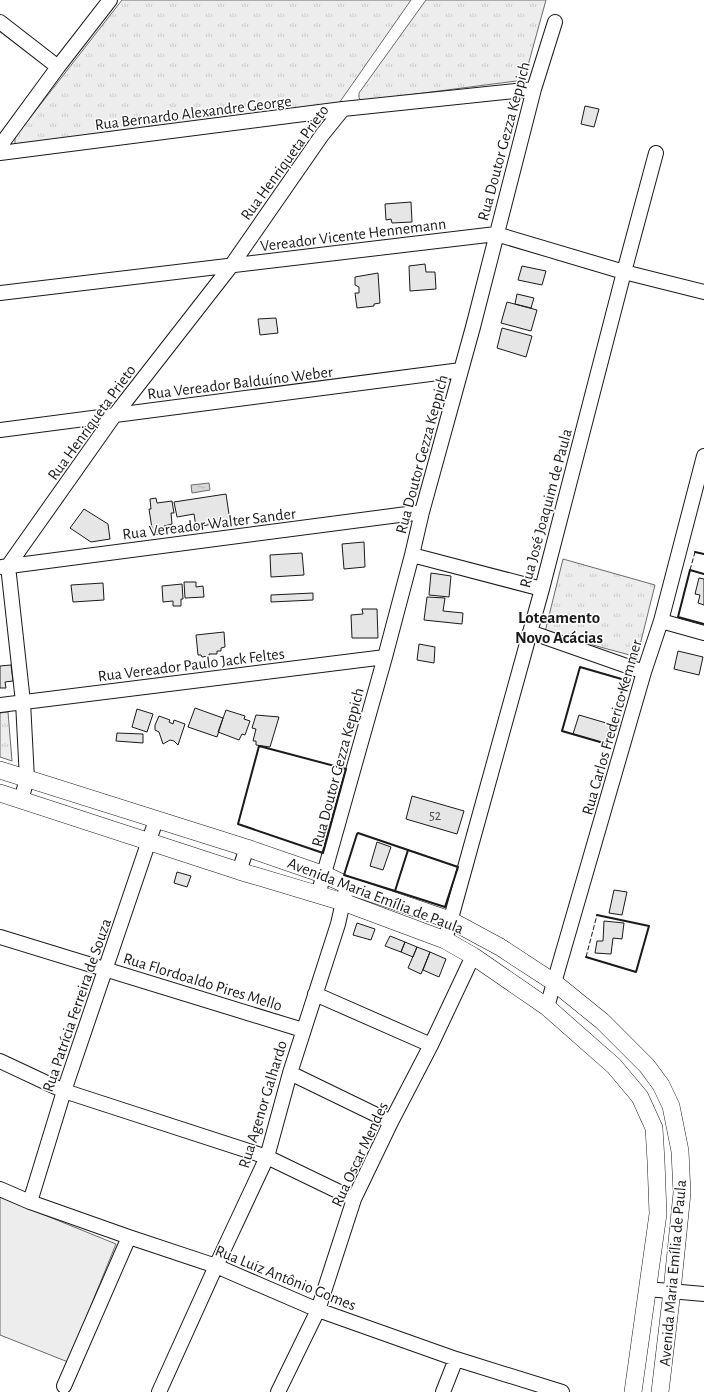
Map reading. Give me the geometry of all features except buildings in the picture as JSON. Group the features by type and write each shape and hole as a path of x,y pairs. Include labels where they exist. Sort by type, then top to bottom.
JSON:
{"main road":[{"name":"Avenida Maria Emília de Paula","path":"0,770 247,848 450,920 500,947 554,983 602,1021 647,1066 661,1085 671,1106 680,1151 682,1193 660,1392"},
{"name":"Avenida Maria Emília de Paula","path":"0,793 239,871 343,902 445,940 473,956 547,1007 614,1066 640,1097 654,1128 658,1214 633,1392"}],"street":[{"path":"0,146 58,67 110,0"},
{"path":"0,22 58,67"},
{"name":"Rua Doutor Gezza Keppich","path":"318,895 325,875 385,656 534,89 555,22"},
{"name":"Rua Bernardo Alexandre George","path":"0,153 342,110 534,89"},
{"name":"Rua Henriqueta Prieto","path":"4,567 114,416 231,266 322,135 342,110"},
{"name":"Rua José Joaquim de Paula","path":"445,940 542,589 656,153"},
{"name":"Vereador Vicente Hennemann","path":"0,293 496,234 624,272 704,292"},
{"name":"Rua Vereador Balduíno Weber","path":"0,430 461,370"},
{"name":"Rua Carlos Frederico Kemmer","path":"547,1007 660,621 704,456"},
{"name":"Rua Vereador Walter Sander","path":"4,567 422,512"},
{"path":"412,555 542,589"},
{"path":"4,567 23,702 27,779 21,800"},
{"path":"660,621 704,633"},
{"path":"530,632 644,672"},
{"name":"Rua Vereador Paulo Jack Feltes","path":"0,705 385,656"},
{"name":"Rua Patrícia Ferreira de Souza","path":"30,1202 64,1091 156,820"},
{"path":"239,871 247,848"},
{"name":"Rua Agenor Galhardo","path":"159,1392 267,1157 303,1030 338,924 347,884"},
{"name":"Rua Flordoaldo Pires Mello","path":"0,937 303,1030"},
{"name":"Rua Oscar Mendes","path":"278,1392 318,1310 354,1199 391,1122 431,1045 473,956"},
{"path":"315,994 431,1045"},
{"path":"0,1061 64,1091 267,1157 354,1199"},
{"path":"290,1074 391,1122"},
{"name":"Rua Luiz Antônio Gomes","path":"0,1189 30,1202 216,1266 318,1310 456,1359 562,1392"},
{"path":"64,1386 129,1237"},
{"path":"647,1289 704,1294"},
{"path":"443,1392 456,1359"}],"green space":[{"path":"122,0 411,0 337,106 15,144 15,137"},
{"path":"426,0 546,0 524,80 362,101 359,98 359,93"},
{"path":"563,559 655,585 637,657 545,632"},
{"path":"8,712 12,761 0,757 0,713"},
{"path":"0,1197 116,1244 68,1362 0,1335"}],"water":[{"path":"209,483 210,490 192,493 191,485"}],"fence":[{"path":"690,570 695,552"},
{"path":"586,957 597,915"}],"wall":[{"path":"695,552 704,554"},
{"path":"704,574 690,570 678,617 704,624"},
{"path":"580,667 625,680 607,744 562,731 580,667"},
{"path":"259,746 346,769 323,853 238,824 259,746"},
{"path":"358,833 408,850 395,891 344,875 358,833"},
{"path":"408,850 458,867 445,907 395,891 408,850"},
{"path":"586,957 636,972 649,926 597,915"}],"district":[{"name":"Loteamento Novo Acácias","path":"559,627"}]}
